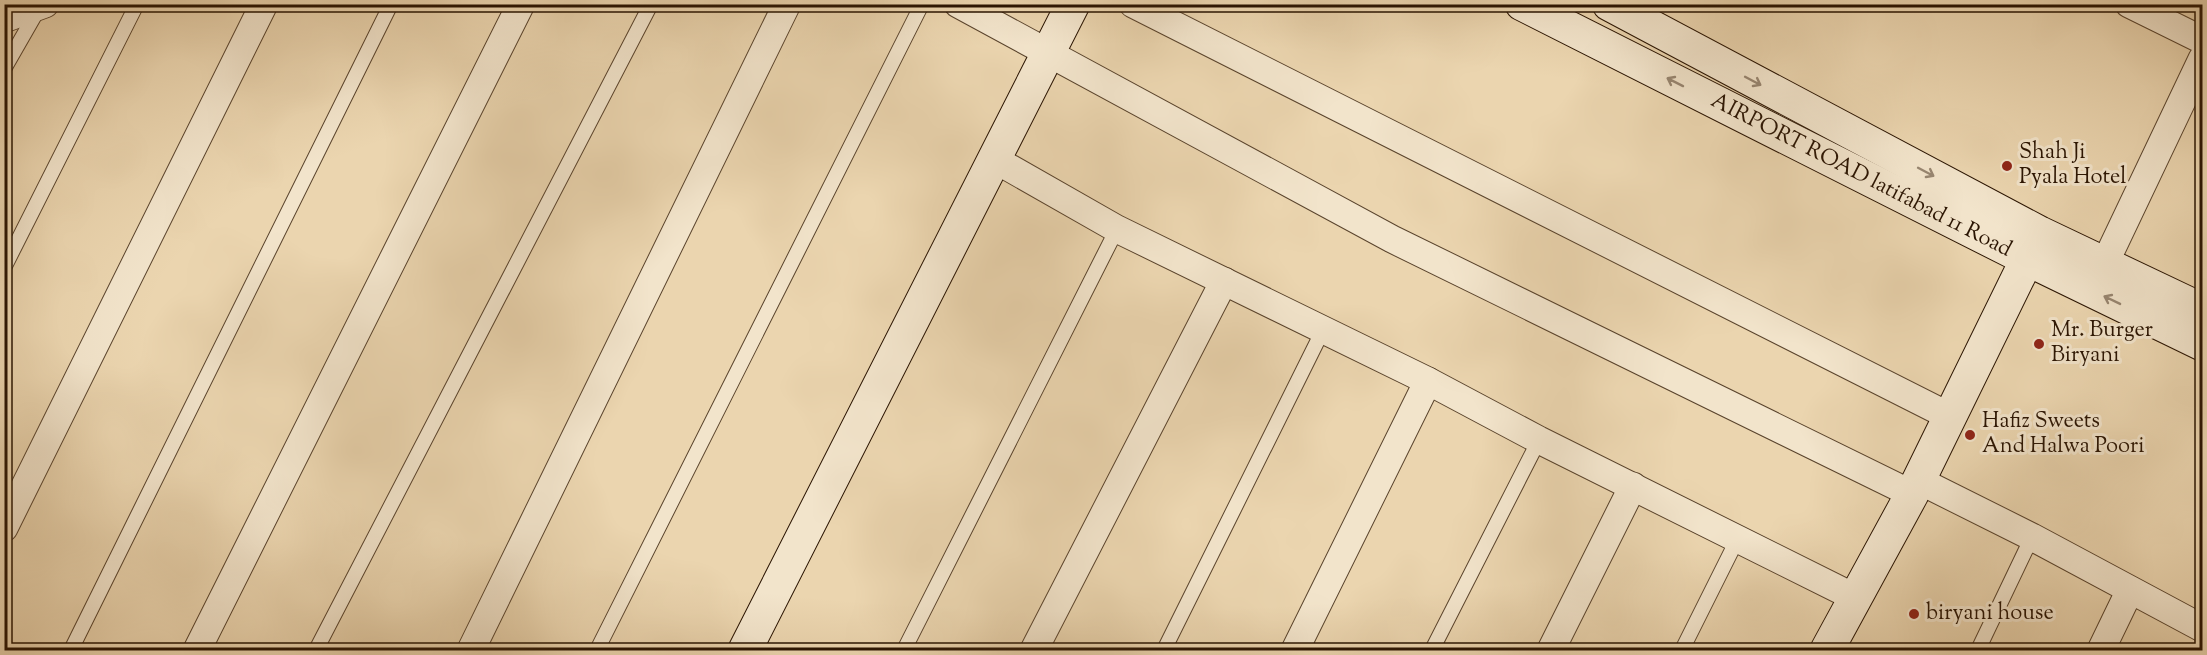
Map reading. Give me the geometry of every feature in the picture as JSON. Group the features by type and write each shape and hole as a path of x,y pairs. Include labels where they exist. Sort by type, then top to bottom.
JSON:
{"street":[{"path":"4,528 264,4"},
{"path":"197,651 521,4"},
{"path":"471,651 787,4"},
{"path":"958,4 1392,239 1915,487 2032,537 2202,628"},
{"path":"745,651 1073,4"},
{"path":"1133,4 1949,416"},
{"name":"AIRPORT ROAD latifabad 11 Road","path":"1522,4 2034,246 2105,263 2202,310"},
{"name":"AIRPORT ROAD latifabad 11 Road","path":"1609,4 2202,344"},
{"path":"2129,4 2202,40"},
{"path":"4,19 43,5"},
{"path":"2105,263 2202,59"},
{"path":"994,159 1117,229 1428,381 1539,440 1854,597"},
{"path":"1827,651 1915,487 2034,246"},
{"path":"1034,651 1224,281"},
{"path":"1295,651 1428,381"},
{"path":"1551,651 1633,486"},
{"path":"2101,651 2130,590"}],"lane":[{"path":"4,268 137,4"},
{"path":"71,651 391,4"},
{"path":"316,651 651,4"},
{"path":"597,651 922,4"},
{"path":"4,69 43,5"},
{"path":"904,651 1117,229"},
{"path":"1164,651 1323,330"},
{"path":"1432,651 1539,440"},
{"path":"1977,651 2032,537"},
{"path":"1682,651 1737,540"}],"place":[{"name":"Shah Ji Pyala Hotel","path":"2007,166"},
{"name":"Mr. Burger Biryani","path":"2039,344"},
{"name":"Hafiz Sweets And Halwa Poori","path":"1970,435"},
{"name":"biryani house","path":"1914,614"}]}
